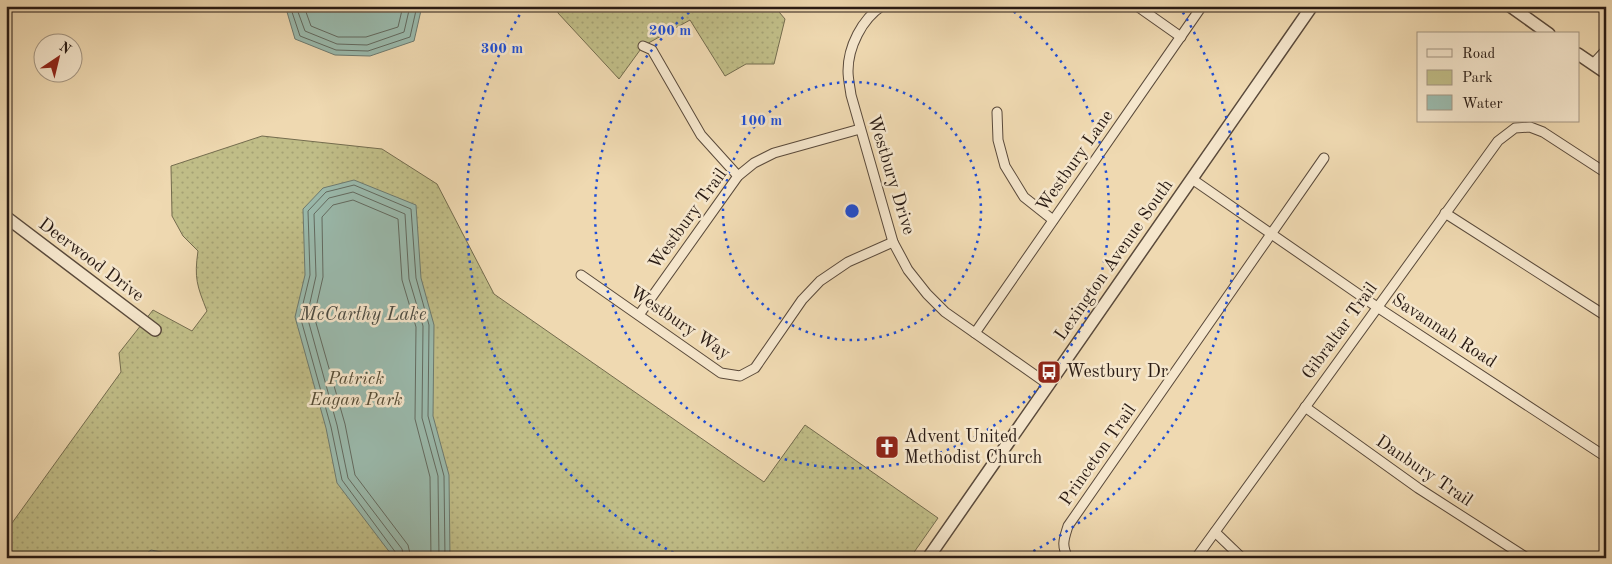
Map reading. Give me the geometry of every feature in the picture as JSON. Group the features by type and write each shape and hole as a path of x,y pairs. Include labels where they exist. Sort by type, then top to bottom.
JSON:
{"street":[{"name":"Westbury Drive","path":"882,6 862,26 852,47 848,70 851,95 893,242 908,270 926,294 945,312 1048,385"},
{"path":"1137,6 1181,37"},
{"name":"Westbury Lane","path":"975,333 1202,6"},
{"name":"Lexington Avenue South","path":"928,558 1312,6"},
{"path":"1510,6 1546,32"},
{"path":"643,46 652,50 701,135 738,176"},
{"path":"1592,64 1606,50"},
{"path":"1580,55 1606,74"},
{"path":"997,112 998,140 1005,166 1024,197 1053,220"},
{"name":"Gibraltar Trail","path":"1196,558 1498,140 1515,128 1530,127 1543,132 1606,173"},
{"name":"Westbury Trail","path":"638,315 738,176 754,163 774,153 860,129"},
{"name":"Princeton Trail","path":"1066,554 1064,539 1068,526 1324,158"},
{"name":"Savannah Road","path":"1192,179 1377,307 1606,457"},
{"path":"1445,213 1606,316"},
{"name":"Deerwood Drive","path":"6,217 155,330"},
{"name":"Westbury Way","path":"581,275 721,373 740,376 755,368 802,300 820,281 848,262 893,242"},
{"name":"Danbury Trail","path":"1305,407 1418,488 1527,558"},
{"path":"1215,532 1242,558"}],"green space":[{"path":"556,6 774,6 785,19 774,64 746,64 725,76 690,20 643,46 619,79 558,13"},
{"name":"Patrick Eagan Park","path":"262,136 382,149 437,184 494,294 764,482 805,425 938,518 910,558 6,558 6,520 12,523 121,372 119,353 153,310 192,331 207,311 197,282 198,251 183,236 172,216 171,166"}],"water":[{"path":"288,6 422,6 414,41 370,56 335,55 295,39 287,12"},
{"name":"McCarthy Lake","path":"354,180 416,205 421,278 434,325 433,416 449,475 450,558 394,558 337,483 326,428 295,317 305,275 303,209 323,188"},
{"path":"151,550 192,558 140,558"}],"place":[{"name":"Westbury Dr","path":"1049,372"},
{"name":"Advent United Methodist Church","path":"887,447"}]}
